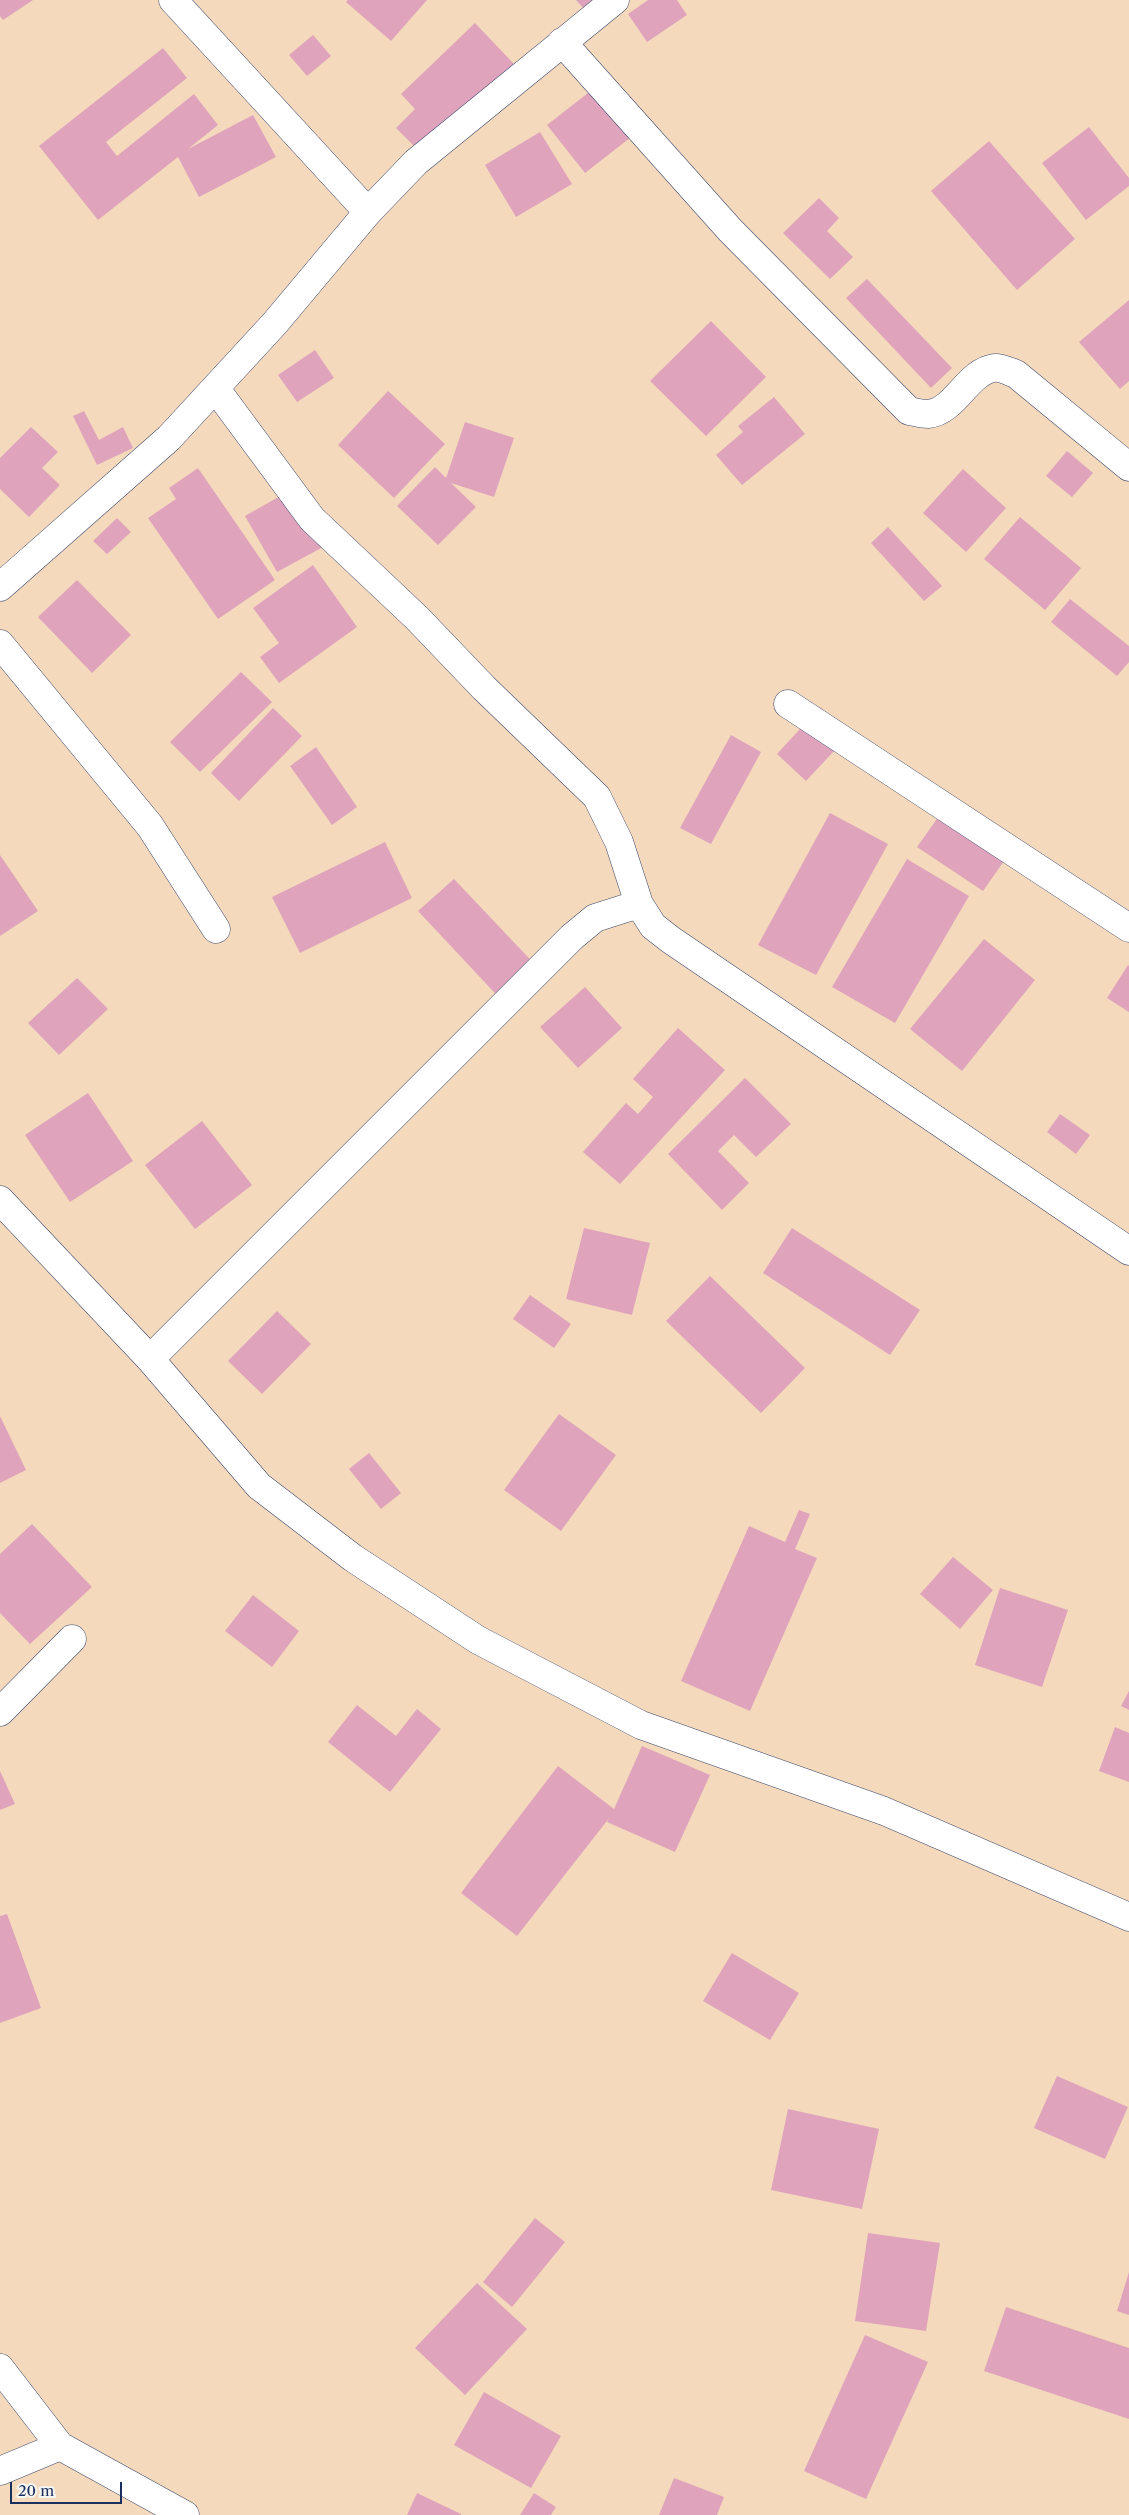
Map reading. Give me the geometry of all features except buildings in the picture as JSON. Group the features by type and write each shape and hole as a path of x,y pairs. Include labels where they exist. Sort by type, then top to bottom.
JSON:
{"street":[{"path":"173,0 368,212"},
{"path":"0,587 169,438 275,323 368,212 416,162 615,0"},
{"path":"562,42 730,230 909,412 928,414 939,411 982,372 995,368 1002,369 1016,374 1129,467"},
{"path":"216,389 312,519 417,618 484,688 597,797 619,842 639,904 653,926 1129,1251"},
{"path":"0,644 150,826 216,929"},
{"path":"788,704 1129,928"},
{"path":"150,1359 572,937 595,918 639,904"},
{"path":"0,1200 150,1359 259,1486 353,1558 478,1640 641,1725 884,1811 1129,1917"},
{"path":"0,1712 72,1638"},
{"path":"0,2368 60,2446 185,2515"},
{"path":"0,2471 60,2446"}]}
